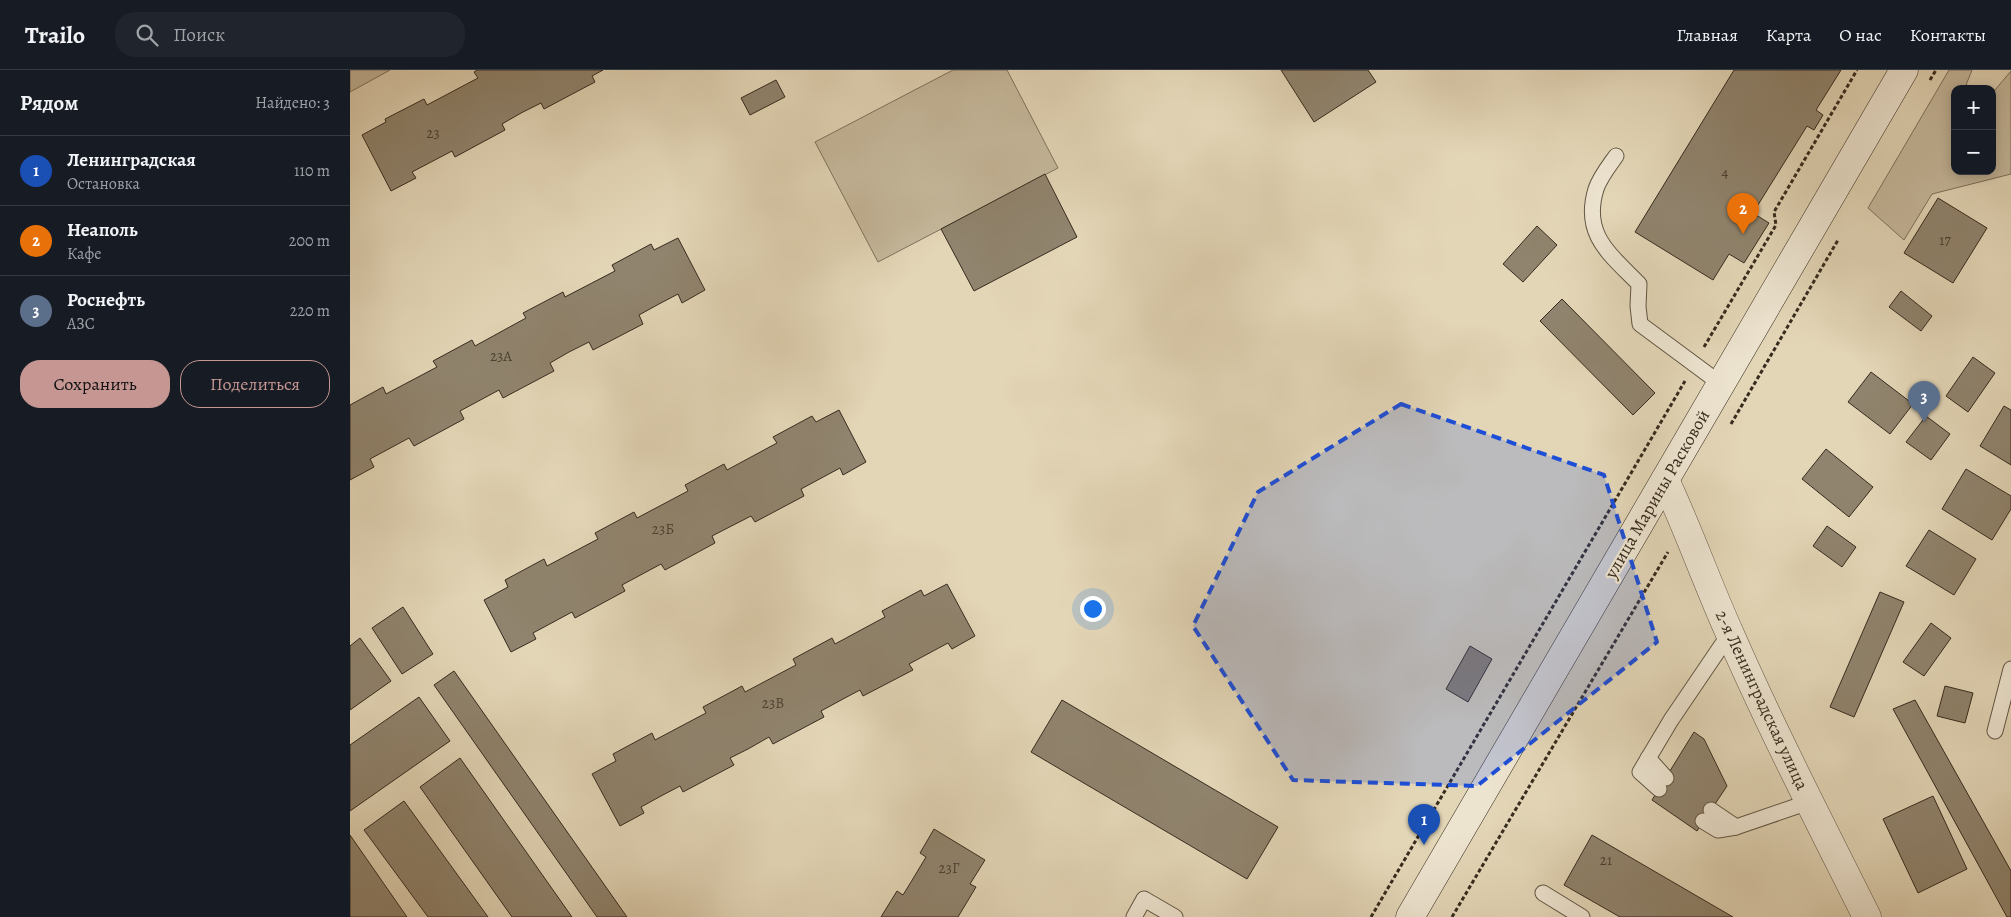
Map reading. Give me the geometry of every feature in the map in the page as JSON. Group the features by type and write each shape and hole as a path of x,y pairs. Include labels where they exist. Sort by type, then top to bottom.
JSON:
{"main road":[{"name":"улица Марины Расковой","path":"1410,917 1904,70"},
{"name":"2-я Ленинградская улица","path":"1665,480 1730,633 1809,802 1867,917"}],"lane":[{"path":"1616,156 1596,187 1592,208 1593,228 1602,245 1639,284 1638,306 1640,324 1720,384"},
{"path":"1662,783 1648,758 1671,720 1730,633"},
{"path":"1995,731 2011,669"},
{"path":"1707,815 1718,830 1736,827 1809,802"},
{"path":"1543,893 1582,917"},
{"path":"1134,917 1144,899 1175,917"}],"path":[{"path":"1371,917 1776,225 1774,212 1857,70"}],"highlighted area":[{"path":"1401,404 1604,475 1657,642 1477,786 1293,780 1193,626 1258,492"}],"shaded area":[{"path":"350,70 390,70 350,92"},
{"path":"953,70 1007,70 1058,168 878,262 815,142"},
{"path":"1949,70 1972,70 1966,85 1951,85 1951,175 1996,175 1996,89 2011,71 2011,174 1932,194 1904,240 1868,208"}],"building":[{"path":"477,70 603,70 592,76 595,82 544,109 541,103 521,113 502,124 505,130 455,157 452,151 412,172 416,178 391,191 362,135 386,122 385,119 424,99 427,105 478,78 474,72"},
{"path":"1281,70 1368,70 1376,82 1314,122"},
{"path":"1734,70 1841,70 1816,110 1823,115 1814,130 1807,126 1753,213 1769,223 1744,263 1729,254 1713,280 1635,232"},
{"path":"776,80 785,97 750,115 741,98"},
{"path":"1045,174 1077,237 974,291 941,229"},
{"path":"1938,198 1987,228 1953,283 1904,253"},
{"path":"1537,226 1557,245 1523,282 1503,264"},
{"path":"678,238 705,290 682,303 678,294 659,304 639,315 643,324 593,350 589,342 569,352 550,363 554,371 503,398 499,390 460,411 464,419 414,446 409,438 370,459 374,467 350,480 350,405 383,387 386,394 437,367 433,361 472,340 475,346 526,318 523,313 563,292 565,297 615,271 612,265 651,244 654,250"},
{"path":"1901,291 1932,316 1921,331 1889,307"},
{"path":"1562,299 1655,393 1633,415 1540,321"},
{"path":"1973,357 1995,373 1968,412 1946,396"},
{"path":"1871,372 1913,404 1890,434 1848,402"},
{"path":"2004,406 2011,410 2011,465 1980,446"},
{"path":"839,410 866,462 843,475 840,468 801,489 804,496 755,522 751,516 712,536 715,543 665,570 661,564 622,585 625,591 575,618 572,612 533,633 536,639 511,652 484,600 508,587 505,580 544,559 547,566 598,539 595,533 634,512 637,518 688,491 685,485 724,464 727,470 777,443 773,437 812,416 816,422"},
{"path":"1926,416 1950,434 1931,460 1906,442"},
{"path":"1826,449 1873,487 1849,517 1802,479"},
{"path":"1966,469 2011,496 2011,509 1992,540 1942,509"},
{"path":"1827,526 1856,547 1842,567 1813,546"},
{"path":"1929,530 1976,559 1954,595 1906,566"},
{"path":"947,584 975,636 952,649 948,643 909,664 913,670 863,696 860,690 843,699 821,711 824,717 773,744 769,737 730,758 734,765 683,792 680,786 661,796 641,807 644,813 620,826 592,774 616,761 613,754 652,733 655,740 706,713 703,707 742,686 745,692 796,665 793,659 832,638 835,644 885,617 882,611 921,590 924,596"},
{"path":"1880,592 1904,602 1854,717 1830,707"},
{"path":"403,607 433,654 402,674 372,628"},
{"path":"1931,623 1951,638 1924,676 1903,662"},
{"path":"360,638 391,681 350,710 350,646"},
{"path":"1470,646 1492,659 1468,702 1446,689"},
{"path":"454,671 627,917 597,917 434,685"},
{"path":"1945,686 1973,693 1965,723 1937,716"},
{"path":"419,697 450,741 350,811 350,745"},
{"path":"1062,700 1278,827 1247,879 1031,752"},
{"path":"1915,700 2011,871 2011,917 2007,917 1893,709"},
{"path":"1694,732 1704,739 1727,786 1697,831 1652,800"},
{"path":"460,758 572,917 512,917 420,787"},
{"path":"1933,796 1967,869 1918,893 1883,819"},
{"path":"404,801 488,917 428,917 364,830"},
{"path":"934,829 985,860 970,884 976,887 958,917 881,917 897,891 903,895 914,877 926,857 920,853"},
{"path":"350,835 407,917 350,917"},
{"path":"1592,835 1733,917 1620,917 1564,885"}],"place":[{"name":"Неаполь","path":"1743,234"},
{"name":"Роснефть","path":"1924,422"},
{"name":"Ленинградская","path":"1424,845"}]}
